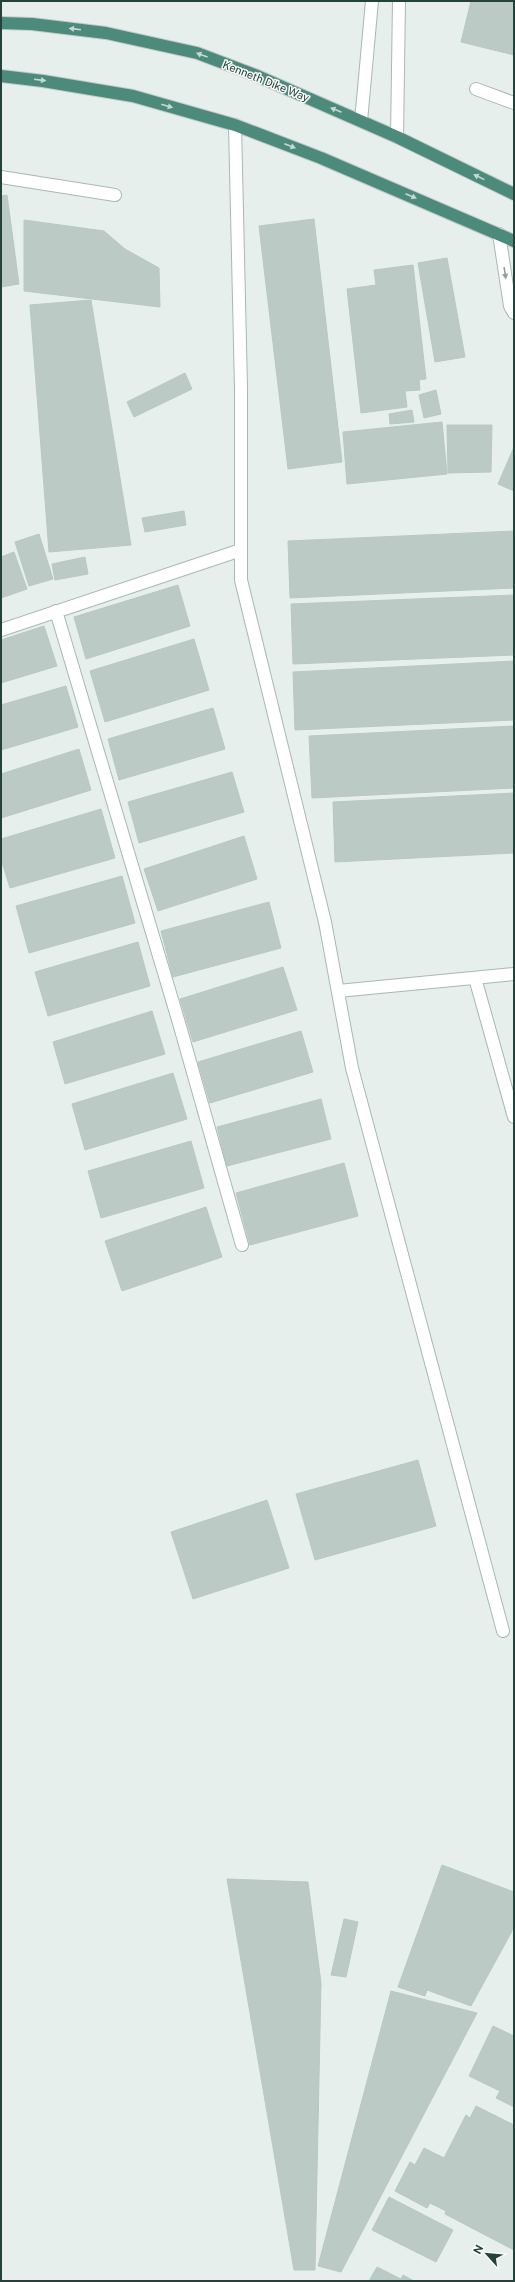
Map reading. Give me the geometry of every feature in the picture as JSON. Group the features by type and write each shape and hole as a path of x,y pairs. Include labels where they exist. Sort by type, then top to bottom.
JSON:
{"highway":[{"name":"Kenneth Dike Way","path":"1,23 32,24 106,33 198,53 397,137 514,194"},
{"path":"1,76 43,81 133,96 235,125 321,158 514,241"}],"street":[{"path":"361,121 372,1"},
{"path":"397,137 399,1"},
{"path":"476,89 514,102"},
{"path":"235,125 241,388 240,580 325,922 352,1068 503,1631"},
{"path":"1,177 116,195"},
{"path":"500,234 510,306 514,313"},
{"path":"1,630 241,550"},
{"path":"56,611 179,1023 242,1245"},
{"path":"338,991 514,974"},
{"path":"475,978 514,1117"}],"building":[{"path":"471,1 514,1 514,55 461,42"},
{"path":"7,195 19,284 1,287 1,196"},
{"path":"314,219 342,462 288,469 259,226"},
{"path":"24,220 104,231 125,249 159,268 160,307 24,291"},
{"path":"447,258 465,357 435,362 418,263"},
{"path":"413,265 426,379 419,380 420,390 405,391 407,407 361,413 347,289 376,285 374,270"},
{"path":"91,300 131,545 49,552 30,305"},
{"path":"185,373 192,389 134,417 127,402"},
{"path":"436,390 441,414 424,418 419,395"},
{"path":"412,410 414,422 390,424 389,414"},
{"path":"442,422 447,474 347,484 343,432"},
{"path":"447,425 492,425 491,472 448,473"},
{"path":"514,447 514,491 498,484"},
{"path":"184,511 186,525 145,532 142,518"},
{"path":"514,531 514,588 290,598 288,541"},
{"path":"39,534 53,579 29,586 15,542"},
{"path":"14,552 27,589 1,598 1,557"},
{"path":"85,557 88,574 55,580 52,564"},
{"path":"178,585 190,626 86,659 74,617"},
{"path":"514,595 514,655 293,664 291,604"},
{"path":"44,626 57,666 1,683 1,640"},
{"path":"194,639 209,690 105,722 90,671"},
{"path":"514,661 514,720 295,730 293,672"},
{"path":"66,686 78,727 1,750 1,705"},
{"path":"213,708 225,749 119,780 108,739"},
{"path":"514,726 514,788 312,798 309,736"},
{"path":"79,749 91,790 1,818 1,774"},
{"path":"232,772 244,812 139,843 128,802"},
{"path":"514,793 514,853 335,862 333,802"},
{"path":"101,809 115,858 10,888 1,859 1,839"},
{"path":"244,836 257,879 158,911 144,869"},
{"path":"122,876 135,923 29,953 16,906"},
{"path":"269,902 281,948 173,977 161,931"},
{"path":"138,942 150,986 48,1016 35,972"},
{"path":"283,967 297,1010 193,1042 180,999"},
{"path":"152,1011 165,1054 65,1084 53,1042"},
{"path":"301,1031 313,1072 210,1103 198,1062"},
{"path":"173,1073 187,1119 85,1150 72,1104"},
{"path":"321,1099 331,1139 227,1166 217,1127"},
{"path":"191,1141 204,1188 101,1218 88,1171"},
{"path":"344,1163 358,1216 250,1245 236,1193"},
{"path":"206,1207 222,1257 122,1291 105,1241"},
{"path":"418,1460 436,1526 315,1560 296,1494"},
{"path":"267,1500 289,1568 193,1599 171,1532"},
{"path":"442,1865 514,1892 514,1925 511,1933 471,2006 427,1990 425,1996 398,1987"},
{"path":"227,1879 308,1882 321,1983 315,2270 294,2270"},
{"path":"344,1919 358,1922 346,1977 331,1975"},
{"path":"391,1991 477,2013 341,2272 318,2266"},
{"path":"493,2026 514,2036 514,2107 496,2098 500,2091 469,2076"},
{"path":"476,2106 514,2125 514,2250 445,2214 446,2211 430,2203 427,2208 395,2191 410,2162 415,2165 424,2148 444,2158 466,2115 470,2118"},
{"path":"389,2197 453,2230 436,2262 372,2230"},
{"path":"377,2267 401,2279 403,2275 414,2281 369,2281"}]}
